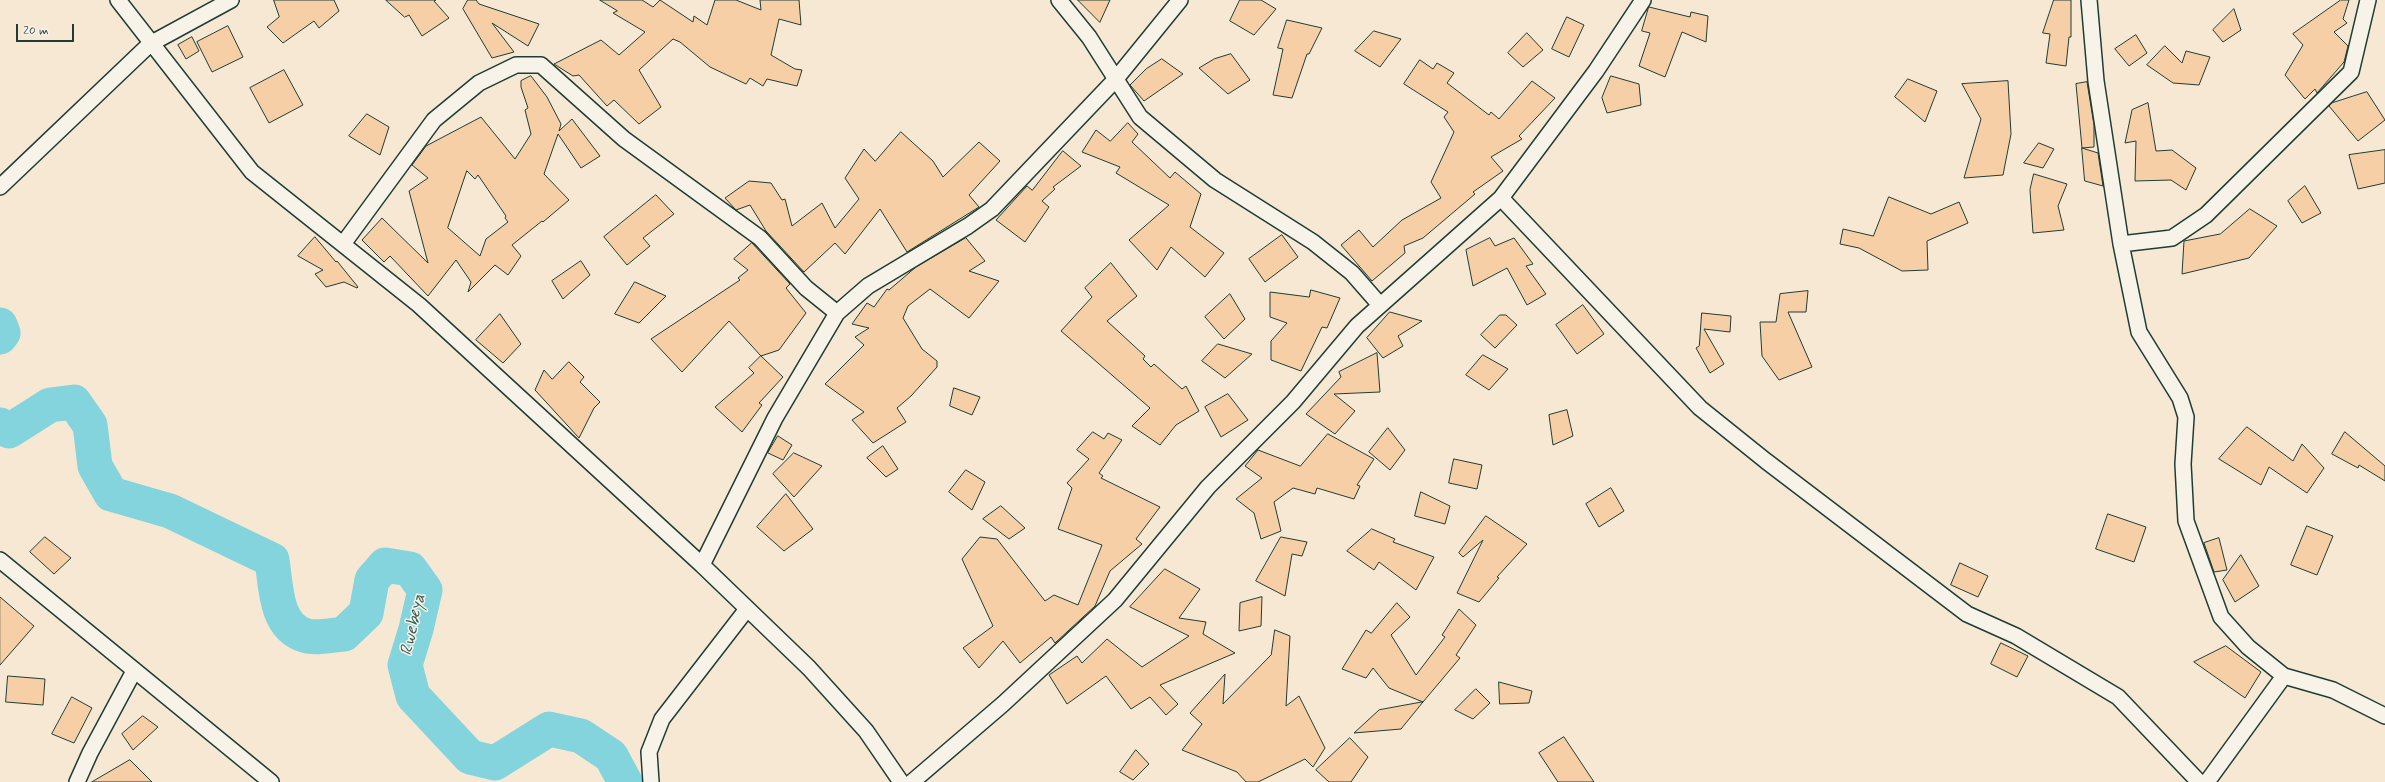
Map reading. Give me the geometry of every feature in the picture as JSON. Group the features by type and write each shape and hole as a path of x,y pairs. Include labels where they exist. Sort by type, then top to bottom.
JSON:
{"street":[{"path":"118,0 150,44 252,172 419,305 702,565 809,668 866,731 901,782"},
{"path":"0,187 150,44 231,0"},
{"path":"1059,0 1089,37 1140,117 1215,180 1313,242 1352,273 1380,305"},
{"path":"702,565 775,418 837,313 868,286 968,226 992,209 1115,80 1180,0"},
{"path":"912,782 1003,704 1115,600 1208,487 1293,402 1356,326 1501,198 1596,71 1643,0"},
{"path":"2089,0 2096,81 2121,244 2139,332 2180,398 2186,417 2183,464 2186,521 2201,566 2221,617 2248,647 2284,676 2333,690 2385,716"},
{"path":"2121,244 2172,238 2206,215 2351,72 2368,0"},
{"path":"343,244 434,120 479,84 516,66 541,65 624,139 760,238 806,288 837,313"},
{"path":"1501,198 1700,408 1766,461 1967,614 2016,636 2118,697 2199,782"},
{"path":"0,560 271,782"},
{"path":"651,782 649,752 662,719 747,609"},
{"path":"77,782 90,753 134,671"},
{"path":"2207,782 2284,676"}],"building":[{"path":"274,0 334,0 339,11 319,28 314,21 283,43 267,27 279,17"},
{"path":"386,0 436,0 434,1 449,18 422,36 409,15 405,17"},
{"path":"468,0 476,0 479,4 539,24 528,46 492,23 514,52 492,58 463,9"},
{"path":"600,0 642,0 653,7 660,0 693,22 694,16 707,25 715,0 736,0 761,10 760,0 799,0 801,25 779,19 771,55 795,69 802,70 797,86 767,79 763,86 750,78 746,84 710,67 680,42 673,39 639,70 661,107 639,124 614,100 607,106 579,75 573,76 554,64 601,40 619,55 645,32 613,13 617,11"},
{"path":"1078,0 1110,0 1100,22"},
{"path":"1240,0 1261,0 1276,9 1254,35 1230,21"},
{"path":"2054,0 2071,0 2071,37 2069,37 2066,66 2046,63 2050,34 2043,33"},
{"path":"2341,0 2349,0 2343,19 2347,23 2334,32 2348,46 2344,62 2317,93 2315,89 2305,99 2285,75 2303,45 2293,34"},
{"path":"1649,7 1690,17 1691,12 1708,16 1706,42 1682,32 1665,77 1639,66 1650,33 1642,31"},
{"path":"2234,9 2241,30 2223,42 2213,30"},
{"path":"1567,17 1584,25 1569,57 1552,49"},
{"path":"1287,20 1322,28 1309,54 1307,54 1292,98 1273,95 1283,49 1278,48"},
{"path":"228,26 243,57 212,72 197,42"},
{"path":"1374,31 1401,39 1380,67 1355,51"},
{"path":"1527,33 1543,50 1523,67 1508,53"},
{"path":"2136,35 2147,53 2129,66 2115,49"},
{"path":"192,37 199,51 186,59 178,45"},
{"path":"2165,46 2182,63 2186,51 2210,57 2199,85 2173,83 2147,65"},
{"path":"1231,54 1250,80 1228,94 1199,68 1214,59"},
{"path":"1162,59 1183,74 1144,101 1130,85 1146,69"},
{"path":"1420,60 1433,69 1437,63 1454,73 1447,83 1489,115 1491,112 1499,119 1532,81 1555,98 1519,136 1522,139 1491,157 1503,171 1473,192 1475,194 1423,238 1404,246 1405,253 1372,281 1341,245 1359,230 1373,247 1402,220 1441,198 1431,182 1454,132 1444,117 1448,112 1404,84"},
{"path":"284,70 303,105 269,123 250,88"},
{"path":"531,76 547,97 561,124 559,131 572,119 600,156 581,168 558,134 544,174 569,200 512,245 521,256 508,275 495,265 468,292 471,282 456,260 428,296 390,256 384,262 362,240 382,218 428,263 409,191 428,178 412,165 426,146 481,117 515,159 531,134 525,110 528,108 521,87 521,81","holes":["467,171 475,179 478,175 506,216 505,218 508,222 486,239 480,256 448,228"]},
{"path":"1611,76 1639,84 1641,105 1607,113 1602,98"},
{"path":"1908,79 1937,91 1925,122 1895,97"},
{"path":"2008,81 2011,134 2003,175 1964,178 1981,119 1962,84"},
{"path":"2087,82 2094,125 2094,147 2082,148 2076,84"},
{"path":"2367,92 2385,120 2358,141 2329,106 2332,103"},
{"path":"2148,103 2156,151 2172,150 2196,168 2186,190 2171,180 2135,181 2136,141 2125,143 2132,110"},
{"path":"367,114 389,127 380,155 349,136"},
{"path":"1128,123 1138,134 1132,142 1170,178 1175,172 1201,194 1190,227 1224,253 1205,277 1171,247 1157,270 1129,240 1169,205 1116,173 1120,167 1082,152 1096,130 1110,141"},
{"path":"901,132 933,161 943,177 979,142 1000,161 969,195 979,207 907,252 880,209 845,254 835,243 804,272 766,231 750,205 736,210 725,198 749,181 771,183 782,200 785,199 792,226 822,203 835,228 859,199 845,178 864,149 875,161"},
{"path":"2039,143 2054,149 2043,168 2024,163"},
{"path":"2082,148 2098,153 2103,186 2085,181"},
{"path":"2385,150 2385,183 2358,189 2349,155"},
{"path":"1063,151 1081,166 1053,187 1055,189 1042,201 1049,207 1025,242 996,220 1027,186 1032,190"},
{"path":"2034,174 2067,184 2058,206 2064,230 2033,233 2030,190"},
{"path":"2305,186 2321,213 2302,223 2288,201"},
{"path":"656,195 674,214 643,238 650,246 627,265 604,237"},
{"path":"1889,197 1931,214 1959,202 1968,223 1927,241 1928,270 1902,271 1859,248 1840,244 1843,229 1873,236"},
{"path":"2250,209 2277,226 2249,258 2182,274 2184,241 2220,234"},
{"path":"1282,235 1298,257 1265,282 1249,259"},
{"path":"315,237 336,262 337,261 358,287 357,288 344,282 326,287 315,274 323,270 298,256"},
{"path":"966,238 985,261 969,271 999,281 969,318 930,289 908,306 903,318 922,349 937,361 937,367 911,396 897,408 906,422 873,443 852,420 864,412 825,384 864,345 855,337 869,328 852,324 867,303 874,307 887,289 889,290 916,267"},
{"path":"1490,238 1495,246 1514,238 1533,264 1526,266 1546,294 1527,305 1507,268 1473,286 1466,250"},
{"path":"752,243 790,284 786,288 806,313 779,350 761,356 729,321 682,372 651,339 740,280 738,278 748,270 734,259"},
{"path":"581,261 590,275 563,299 552,281"},
{"path":"1111,263 1137,296 1107,321 1145,356 1143,359 1151,367 1154,364 1182,389 1186,386 1199,411 1176,425 1160,445 1132,426 1150,408 1061,331 1092,297 1085,288"},
{"path":"635,282 666,296 639,323 615,314"},
{"path":"1311,290 1340,298 1327,328 1322,327 1301,371 1271,360 1271,341 1287,323 1270,317 1270,292 1309,297"},
{"path":"1808,291 1806,312 1788,312 1812,367 1779,380 1762,356 1760,322 1776,322 1780,294"},
{"path":"1230,294 1245,319 1224,339 1205,317"},
{"path":"1583,305 1604,334 1577,354 1556,325"},
{"path":"1390,312 1422,321 1398,336 1403,346 1383,358 1367,338"},
{"path":"1702,313 1731,316 1730,332 1704,329 1724,364 1710,373 1696,348 1699,346"},
{"path":"500,314 521,344 503,363 476,340"},
{"path":"1500,315 1506,315 1517,325 1495,348 1481,335"},
{"path":"1218,344 1252,354 1225,378 1202,361"},
{"path":"1377,353 1380,392 1334,394 1355,411 1335,434 1306,414 1341,377 1339,372"},
{"path":"1483,355 1508,369 1489,390 1466,375"},
{"path":"761,356 783,377 759,403 762,405 742,432 715,407 754,373 749,368"},
{"path":"569,362 584,377 580,382 600,402 594,408 579,438 535,390 544,370 552,379"},
{"path":"954,388 980,397 972,415 950,406"},
{"path":"1228,394 1248,420 1221,437 1205,407"},
{"path":"1567,410 1573,436 1553,445 1549,415"},
{"path":"2247,427 2293,461 2302,444 2324,468 2307,493 2269,467 2261,485 2219,459"},
{"path":"1388,428 1405,450 1390,470 1369,452"},
{"path":"1093,432 1104,439 1108,433 1122,440 1099,473 1103,476 1101,478 1160,507 1136,539 1142,544 1110,571 1095,606 1055,643 1051,637 1020,663 1003,641 979,668 963,648 993,626 962,559 980,537 997,539 1045,601 1054,595 1078,605 1102,545 1058,529 1072,488 1067,483 1089,459 1077,450"},
{"path":"2345,432 2385,466 2385,481 2359,465 2358,468 2332,454"},
{"path":"1328,434 1374,459 1357,485 1360,486 1354,499 1317,488 1315,494 1293,488 1274,502 1281,531 1261,539 1254,513 1236,499 1262,478 1245,466 1258,450 1300,466"},
{"path":"778,436 792,445 783,460 768,453"},
{"path":"883,446 898,469 886,477 867,458"},
{"path":"794,453 822,466 794,497 773,474"},
{"path":"1454,459 1482,465 1477,489 1449,483"},
{"path":"966,470 985,482 972,510 949,492"},
{"path":"1611,488 1624,511 1599,527 1586,504"},
{"path":"1421,492 1450,506 1445,524 1415,516"},
{"path":"786,494 813,529 784,551 757,527"},
{"path":"1001,506 1025,528 1009,539 983,519"},
{"path":"2108,514 2146,527 2134,562 2096,549"},
{"path":"1486,516 1527,544 1497,577 1499,578 1479,602 1457,593 1483,540 1463,557 1459,553"},
{"path":"2307,526 2333,536 2317,575 2291,565"},
{"path":"1372,529 1395,539 1393,542 1434,557 1416,590 1379,562 1374,570 1347,551"},
{"path":"45,537 71,558 54,574 30,552"},
{"path":"1281,537 1307,542 1302,556 1292,554 1285,596 1256,581"},
{"path":"2219,538 2227,570 2214,572 2204,543"},
{"path":"2241,555 2259,586 2235,602 2223,580"},
{"path":"1960,563 1988,576 1978,597 1951,585"},
{"path":"1165,569 1200,589 1179,618 1206,622 1203,634 1235,653 1160,685 1178,704 1166,715 1150,697 1131,709 1106,676 1067,704 1049,675 1077,656 1082,663 1107,639 1142,667 1189,636 1130,607"},
{"path":"0,597 34,626 0,665"},
{"path":"1262,597 1261,626 1239,631 1240,603"},
{"path":"1397,603 1410,617 1391,635 1416,675 1445,637 1442,635 1459,609 1476,625 1456,655 1460,658 1423,702 1389,688 1373,668 1366,678 1342,669 1366,630 1371,633"},
{"path":"1275,630 1290,636 1286,706 1299,696 1325,748 1313,767 1305,759 1258,782 1246,782 1237,772 1182,750 1202,724 1190,713 1225,674 1223,704 1271,655"},
{"path":"2001,643 2028,656 2017,677 1991,664"},
{"path":"2226,646 2261,672 2245,698 2194,662"},
{"path":"8,676 45,679 43,705 6,702"},
{"path":"1499,682 1532,691 1529,703 1500,704"},
{"path":"1476,689 1490,703 1473,719 1455,710"},
{"path":"72,697 92,708 74,743 52,734"},
{"path":"1423,702 1401,729 1354,733 1379,710"},
{"path":"143,716 158,727 133,750 122,734"},
{"path":"1564,737 1594,782 1558,782 1539,753"},
{"path":"1350,738 1368,757 1351,782 1329,782 1316,770"},
{"path":"1136,750 1149,764 1133,780 1120,772"},
{"path":"130,760 152,782 92,782"}],"waterway":[{"name":"Rwebeya","path":"0,325 3,333 0,337"},
{"name":"Rwebeya","path":"0,425 9,431 50,405 74,402 90,425 95,466 111,494 170,511 272,560 276,593 282,614 287,623 294,630 304,635 318,637 344,634 366,613 372,580 385,565 410,569 425,590 416,629 405,665 413,696 470,757 495,763 549,729 581,736 611,756 625,782"}]}
